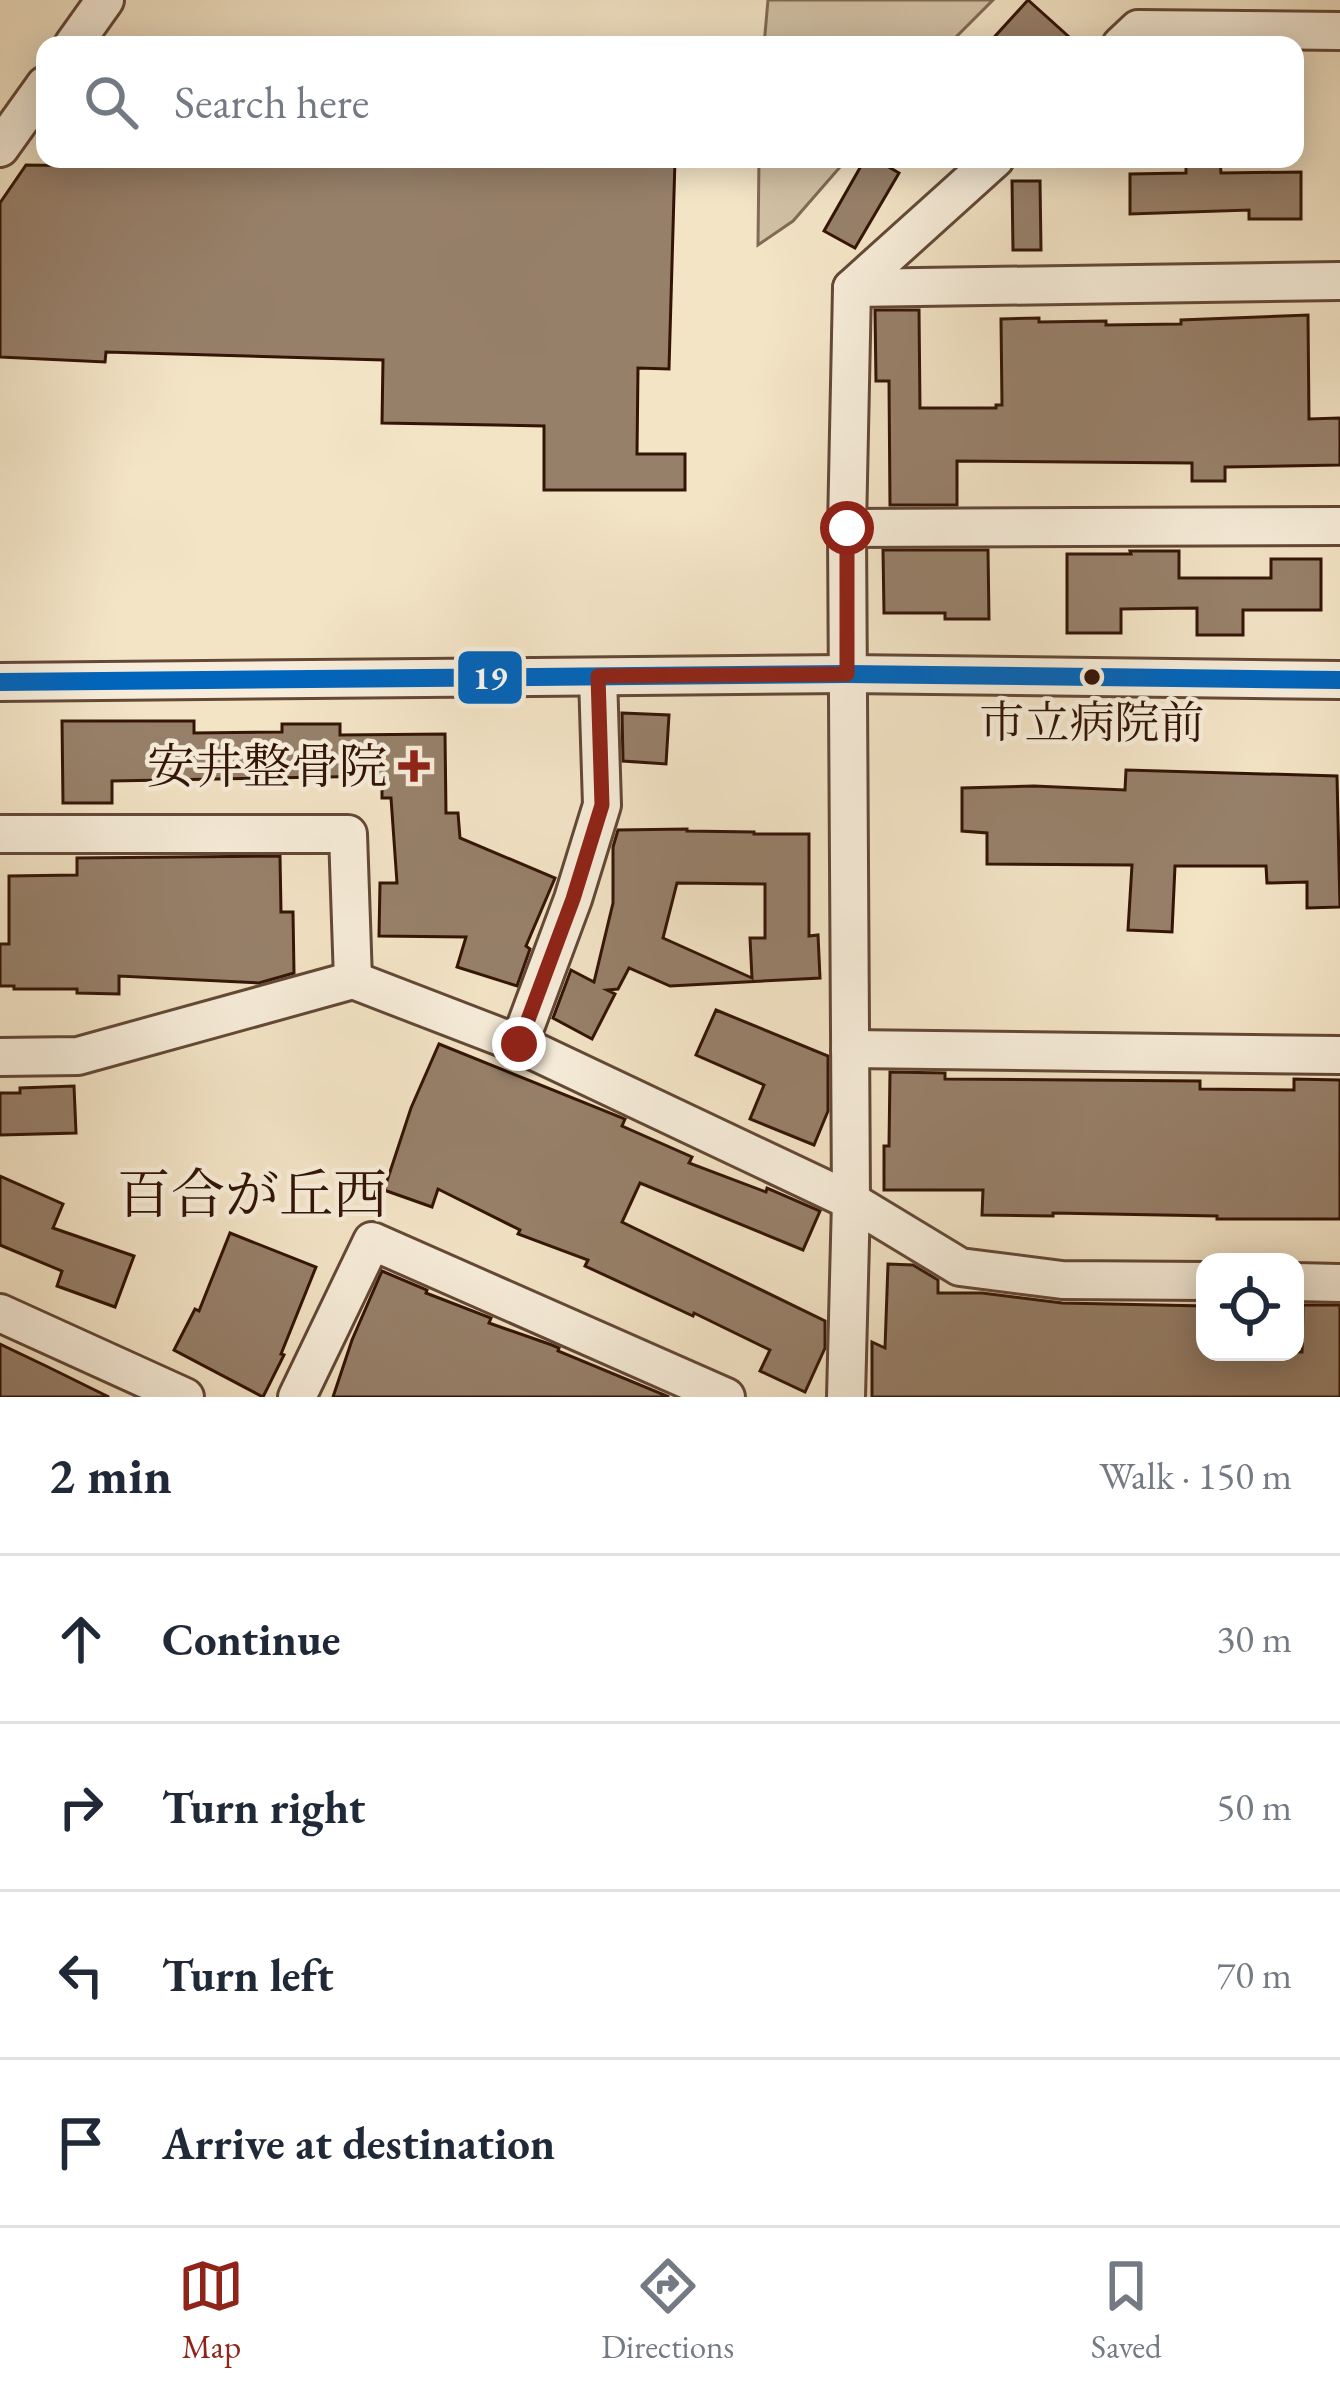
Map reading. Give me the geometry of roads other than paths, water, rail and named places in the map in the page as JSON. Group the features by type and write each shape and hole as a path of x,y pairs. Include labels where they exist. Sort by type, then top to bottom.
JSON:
{"street":[{"path":"80,36 105,0"},
{"path":"1131,36 1138,29 1340,31"},
{"path":"0,148 36,98"},
{"path":"846,1397 851,1201 847,528 852,288 984,168"},
{"path":"852,288 1340,281"},
{"path":"847,528 1340,526"},
{"path":"0,682 847,674 1340,680"},
{"path":"519,1044 602,805 598,676"},
{"path":"0,834 348,834 353,980"},
{"path":"0,1057 78,1056 353,980 519,1044 851,1201 960,1267 1062,1280 1196,1281"},
{"path":"850,1049 1340,1055"},
{"path":"297,1397 372,1240 726,1397"},
{"path":"1304,1282 1340,1283"},
{"path":"0,1313 185,1397"}],"place":[{"name":"市立病院前","path":"1092,677"},
{"name":"安井整骨院","path":"414,766"}],"district":[{"name":"百合が丘西","path":"252,1194"}]}
